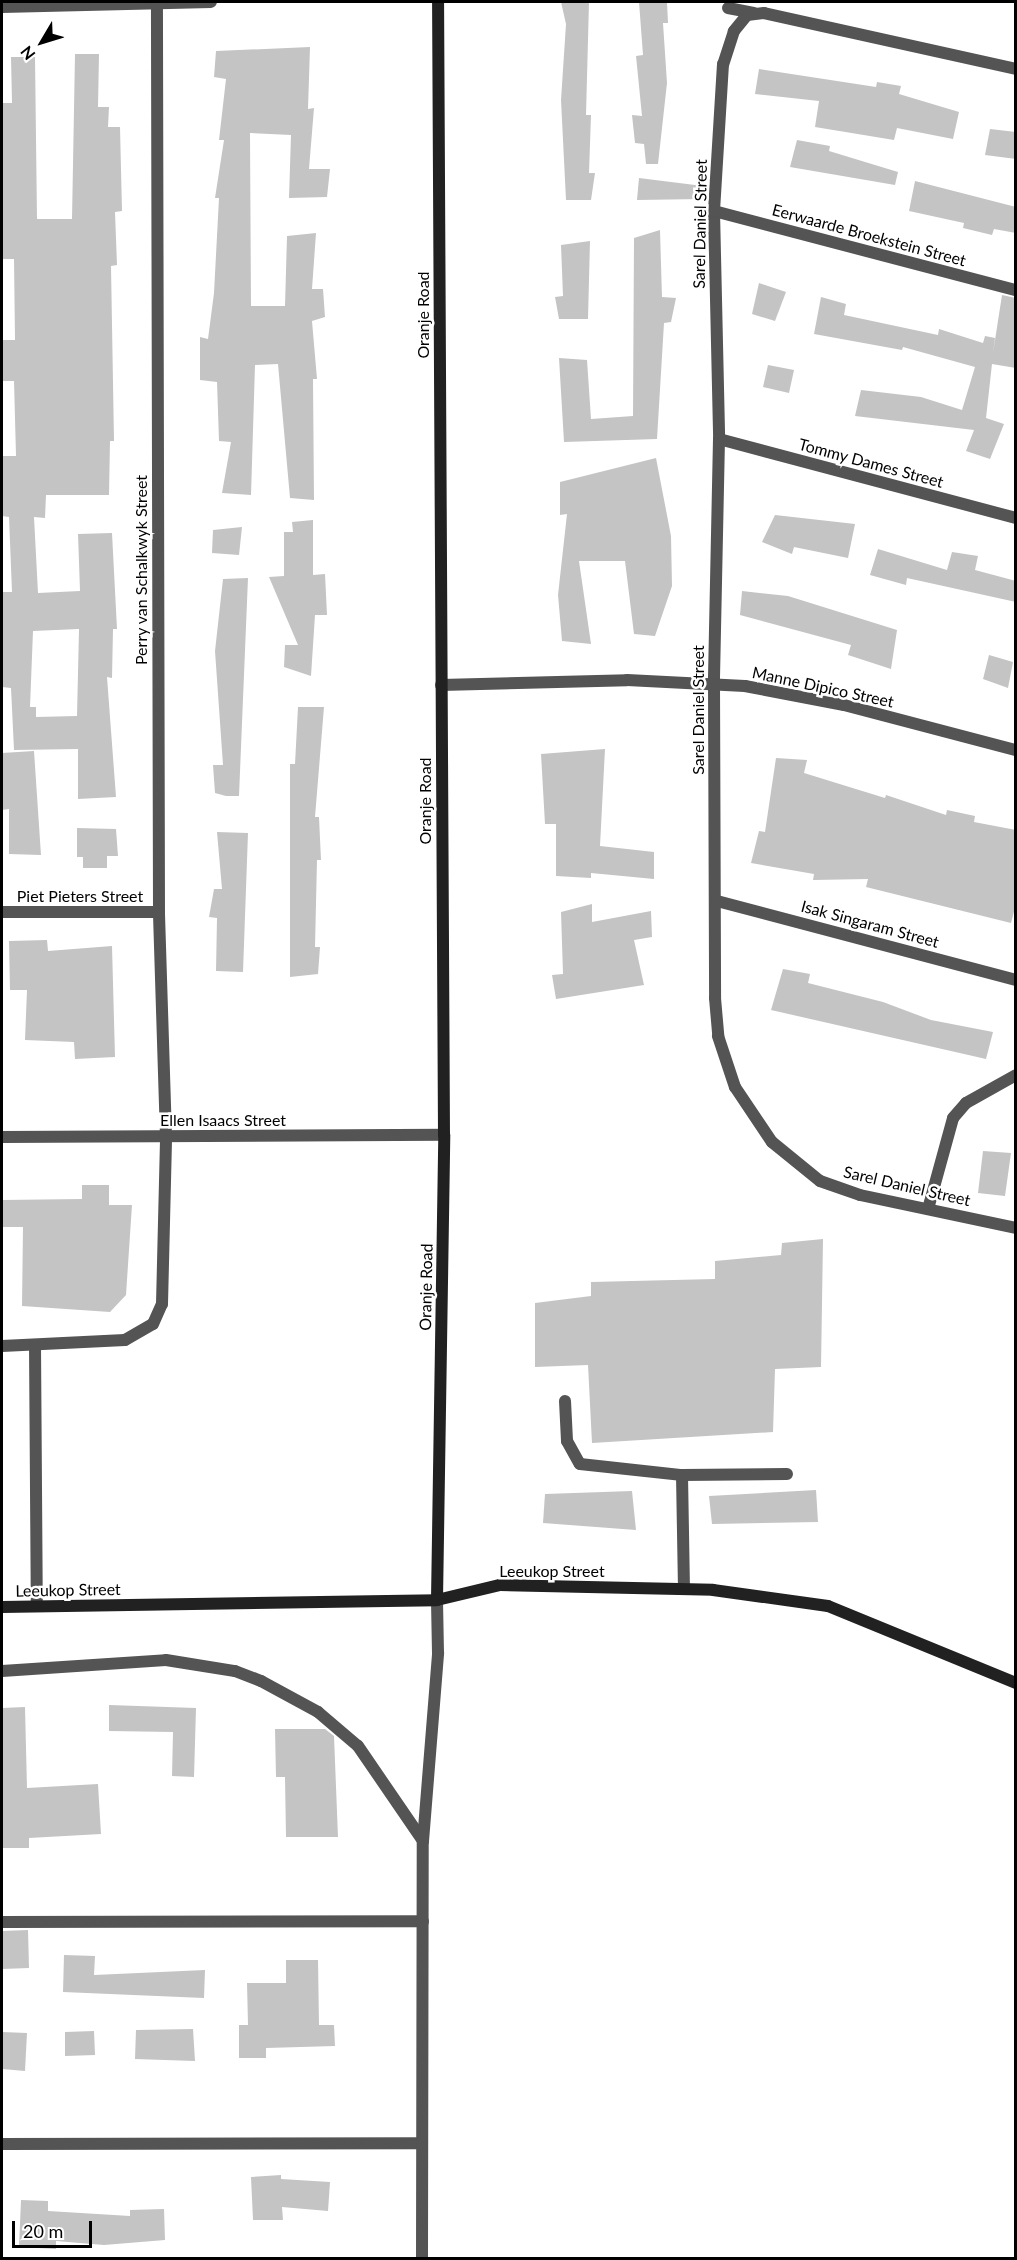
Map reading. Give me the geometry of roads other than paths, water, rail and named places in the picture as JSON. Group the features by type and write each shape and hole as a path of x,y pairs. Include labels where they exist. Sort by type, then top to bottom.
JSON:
{"street":[{"name":"Perry van Schalkwyk Street","path":"2,1346 125,1340 143,1333 160,1313 166,1137 159,912 158,2"},
{"path":"2,7 211,2"},
{"name":"Oranje Road","path":"437,1600 444,1135 438,2"},
{"path":"728,8 1016,68"},
{"name":"Sarel Daniel Street","path":"1016,68 753,13 734,31 723,64 714,211 718,439 714,683 718,1036 735,1087 758,1125 787,1156 820,1181 860,1195 1016,1228"},
{"name":"Eerwaarde Broekstein Street","path":"714,211 1016,290"},
{"name":"Tommy Dames Street","path":"718,439 1016,518"},
{"name":"Manne Dipico Street","path":"441,685 627,680 714,683 834,702 1016,750"},
{"name":"Isak Singaram Street","path":"717,901 1016,980"},
{"name":"Piet Pieters Street","path":"2,912 159,912"},
{"path":"928,1209 953,1118 966,1103 1016,1075"},
{"name":"Ellen Isaacs Street","path":"2,1137 444,1135"},
{"path":"35,1345 37,1606"},
{"path":"565,1401 567,1441 580,1464 682,1475 787,1474"},
{"path":"682,1475 684,1589"},
{"name":"Leeukop Street","path":"2,1607 437,1600 500,1585 684,1589 770,1594 828,1606 1016,1683"},
{"path":"422,2259 420,2143 423,1840 438,1653 437,1600"},
{"path":"2,1671 166,1660 252,1678 318,1712 352,1740 423,1840"},
{"path":"2,1922 423,1922"},
{"path":"2,2144 420,2143"}]}
